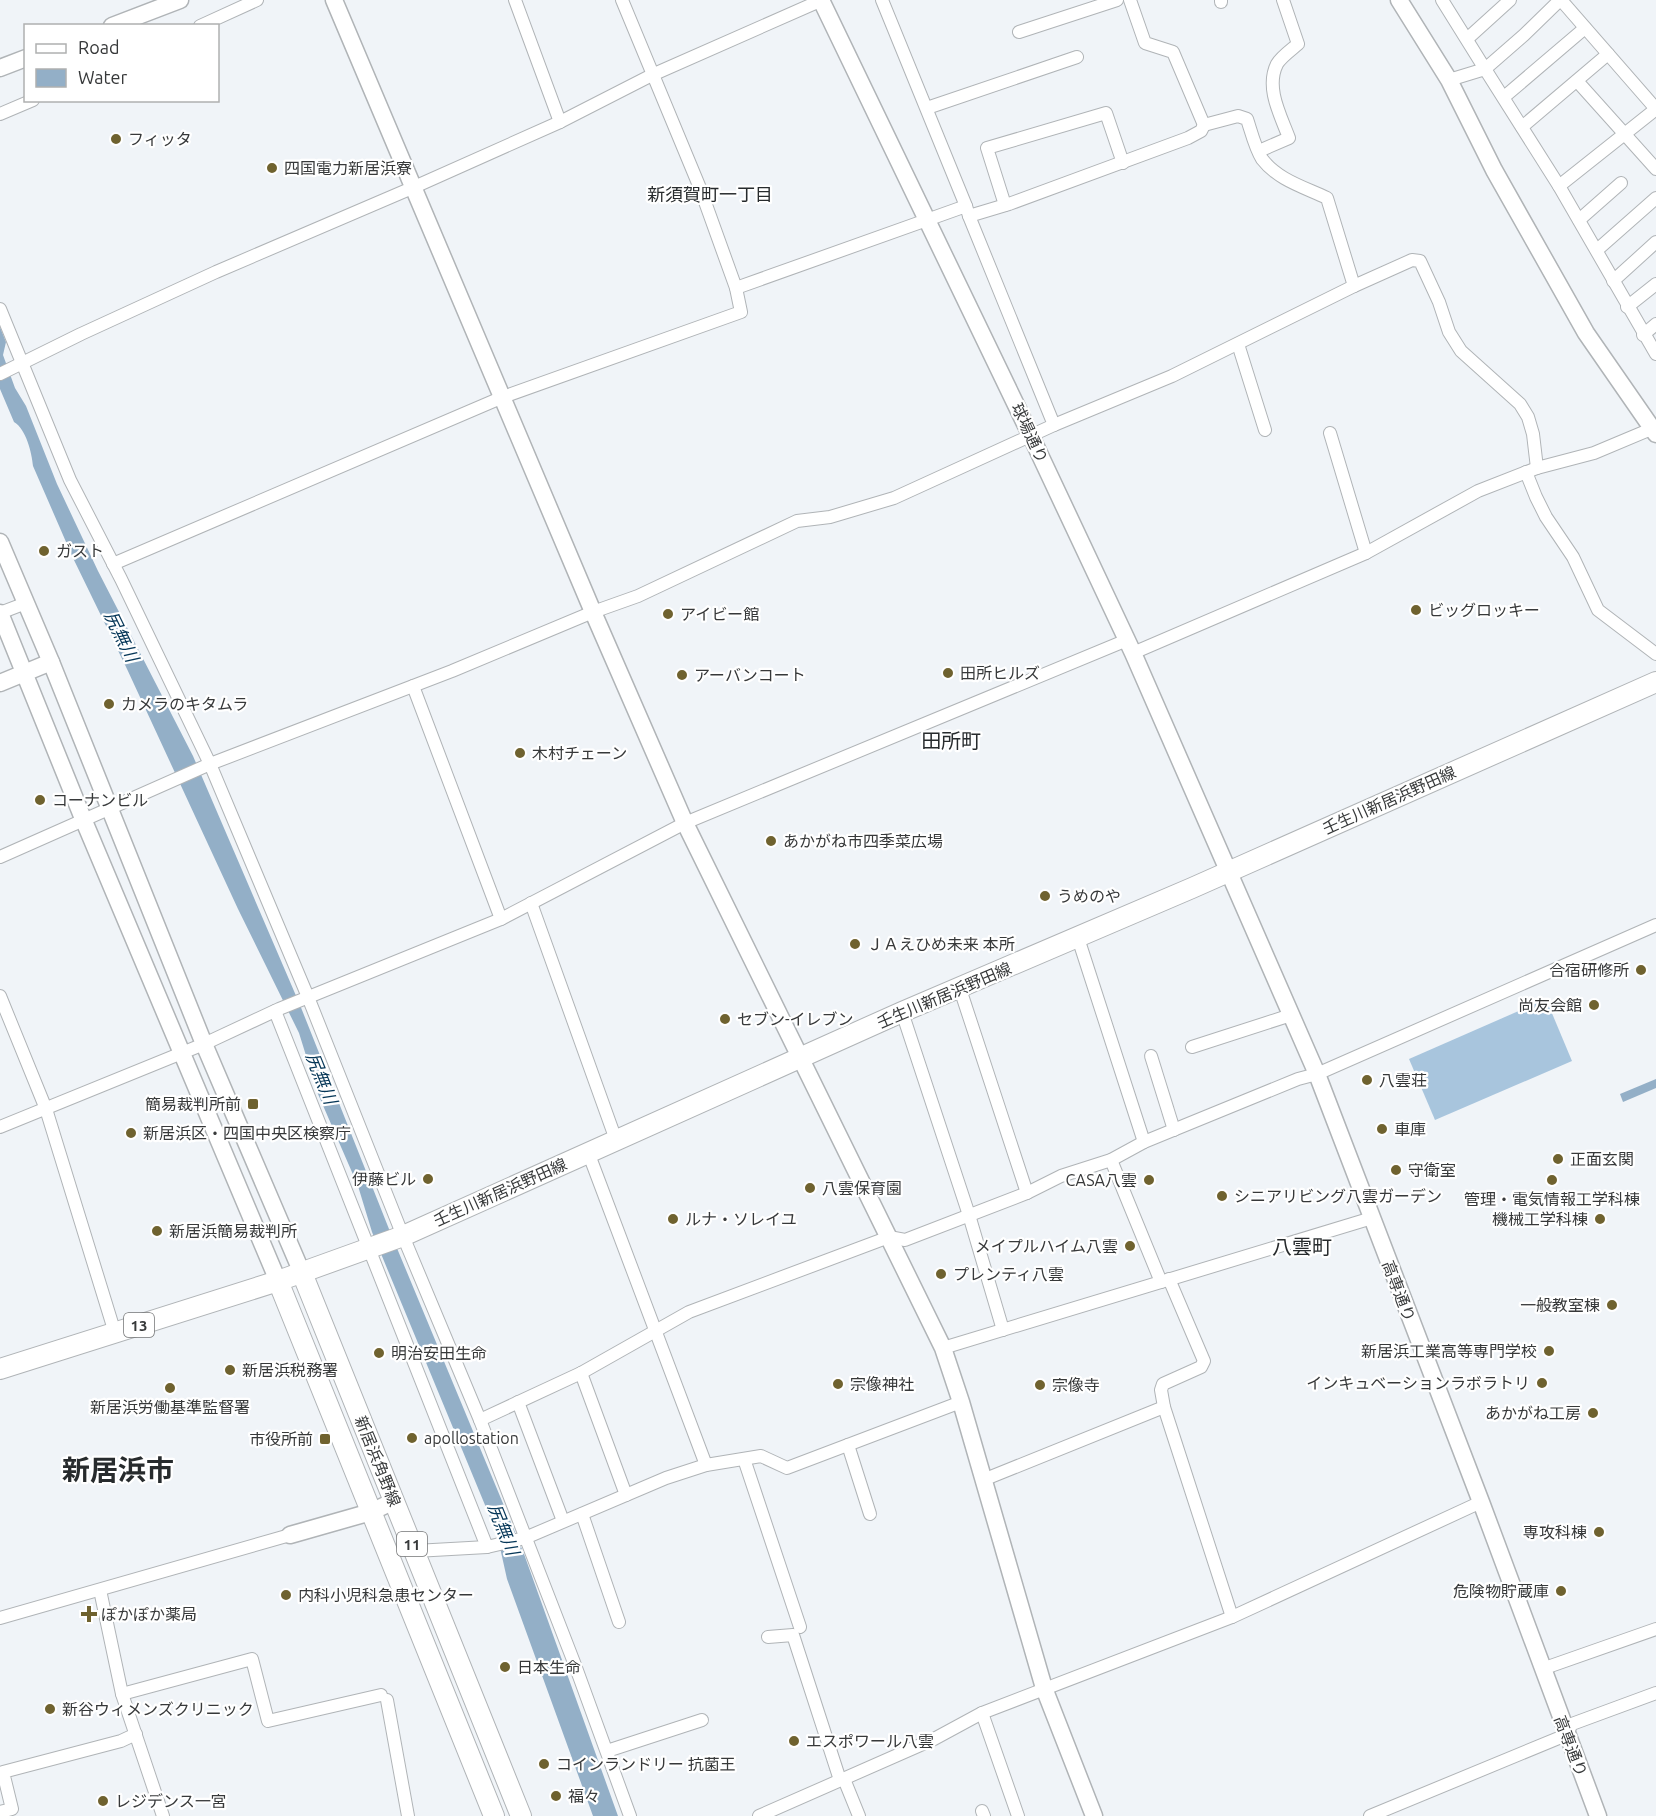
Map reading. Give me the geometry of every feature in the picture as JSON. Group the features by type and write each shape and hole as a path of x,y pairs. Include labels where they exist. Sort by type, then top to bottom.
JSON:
{"main road":[{"name":"壬生川新居浜野田線","path":"401,1237 588,1152 802,1059 902,1012 1078,938 1656,682"},
{"name":"13","path":"0,1369 278,1281 401,1237"},
{"name":"新居浜角野線","path":"302,1273 521,1816"},
{"name":"新居浜角野線","path":"278,1281 494,1816"}],"street":[{"path":"117,24 180,0"},
{"path":"204,24 258,0"},
{"path":"334,0 412,188 685,823 943,1348 961,1402 1044,1688 1094,1816"},
{"path":"515,0 560,122"},
{"path":"113,564 503,397 741,312 736,288 700,188 622,0"},
{"path":"0,374 216,272 560,122 652,75 822,0"},
{"name":"球場通り","path":"822,0 1130,646 1230,870"},
{"path":"882,0 1054,425"},
{"path":"1019,32 1117,0"},
{"path":"1130,0 1145,43 1173,52 1204,125"},
{"path":"1259,151 1289,138 1272,85 1278,63 1298,44 1283,0"},
{"path":"0,1127 204,1044 305,998 501,919 685,823 1366,553 1478,492 1531,470 1594,453 1655,430 1586,333 1494,170 1449,80 1399,0"},
{"path":"1467,39 1510,0"},
{"path":"1449,80 1485,69 1560,0 1656,109 1559,186"},
{"path":"1447,2 1485,69 1559,186 1656,354"},
{"path":"1504,98 1585,28"},
{"path":"1522,127 1608,54"},
{"path":"927,108 1077,57"},
{"path":"0,68 24,59"},
{"path":"1577,81 1656,169"},
{"path":"0,114 28,102"},
{"path":"1005,206 987,148 1106,113 1123,163"},
{"path":"736,288 927,219 1005,206 1188,138 1201,131 1204,125 1238,116 1247,118 1261,157 1274,171 1302,188 1327,198 1354,286"},
{"path":"1579,220 1621,183"},
{"path":"1597,250 1656,198"},
{"path":"1613,281 1656,242"},
{"path":"0,857 207,766 638,596 798,521 830,516 894,498 1031,435 1172,376 1354,286 1412,260 1420,261 1439,302 1449,332 1461,351 1520,404 1528,417 1533,434 1531,470 1541,507 1573,557 1598,610 1656,654"},
{"path":"1627,307 1656,284"},
{"path":"0,309 19,366 70,480 113,564 207,766 305,998 401,1237 480,1420 630,1816"},
{"path":"1643,335 1656,324"},
{"path":"1239,344 1265,430"},
{"path":"1330,433 1366,553"},
{"path":"0,542 51,662 204,1044 302,1273"},
{"path":"26,603 0,613 84,821 278,1281"},
{"path":"0,683 51,662"},
{"path":"413,686 501,919"},
{"name":"高専通り","path":"1230,870 1317,1074 1598,1816"},
{"path":"531,903 616,1140"},
{"path":"480,1420 581,1373 688,1312 889,1237 905,1240 1027,1193 1061,1176 1111,1160 1144,1142 1298,1079 1317,1074 1656,925"},
{"path":"1078,938 1144,1142"},
{"path":"960,989 1027,1193"},
{"path":"0,996 46,1109 115,1333"},
{"path":"277,1010 371,1248 413,1364 490,1546"},
{"path":"902,1012 969,1215 1003,1330"},
{"path":"1192,1047 1291,1015"},
{"path":"1151,1056 1174,1130"},
{"path":"588,1152 706,1465"},
{"path":"1111,1160 1204,1361 1201,1367 1163,1384 1161,1390 1164,1407 1232,1617"},
{"path":"943,1348 1372,1218"},
{"path":"581,1373 626,1495"},
{"path":"518,1402 563,1521"},
{"path":"416,1551 490,1546 524,1539 666,1478 706,1465 760,1456 787,1468 961,1402"},
{"path":"983,1480 1164,1407"},
{"path":"848,1445 870,1514"},
{"path":"744,1459 800,1627"},
{"path":"0,1618 371,1512 394,1501"},
{"path":"761,1816 934,1739 982,1713 1232,1617 1481,1502"},
{"path":"582,1514 619,1622"},
{"path":"100,1590 122,1694 163,1816"},
{"path":"1542,1669 1656,1629"},
{"path":"768,1637 793,1635 842,1780 859,1816"},
{"path":"122,1694 252,1659 268,1721 384,1697 408,1816"},
{"path":"1372,1816 1566,1735 1572,1724 1656,1693"},
{"path":"982,1713 1018,1816"},
{"path":"607,1751 702,1720"},
{"path":"0,1812 12,1809 3,1772 121,1741 136,1734"}],"shaded area":[{"path":"1546,999 1572,1061 1435,1120 1409,1059"}],"water":[{"name":"尻無川","path":"0,327 6,342 3,355 57,484 98,571 193,756 300,1005 389,1229 524,1554 618,1816 593,1816 507,1579 497,1534 372,1232 358,1186 318,1094 299,1033 238,909 73,558 33,466 25,436 14,422 0,389"},
{"path":"1656,1079 1656,1088 1623,1102 1620,1094"}],"place":[{"name":"フィッタ","path":"116,139"},
{"name":"四国電力新居浜寮","path":"272,168"},
{"name":"ガスト","path":"44,551"},
{"name":"ビッグロッキー","path":"1416,610"},
{"name":"アイビー館","path":"668,614"},
{"name":"田所ヒルズ","path":"948,673"},
{"name":"アーバンコート","path":"682,675"},
{"name":"カメラのキタムラ","path":"109,704"},
{"name":"木村チェーン","path":"520,753"},
{"name":"コーナンビル","path":"40,800"},
{"name":"あかがね市四季菜広場","path":"771,841"},
{"name":"うめのや","path":"1045,896"},
{"name":"ＪＡえひめ未来 本所","path":"855,944"},
{"name":"合宿研修所","path":"1641,970"},
{"name":"尚友会館","path":"1594,1005"},
{"name":"セブン-イレブン","path":"725,1019"},
{"name":"八雲荘","path":"1367,1080"},
{"name":"簡易裁判所前","path":"253,1104"},
{"name":"車庫","path":"1382,1129"},
{"name":"新居浜区・四国中央区検察庁","path":"131,1133"},
{"name":"正面玄関","path":"1558,1159"},
{"name":"守衛室","path":"1396,1170"},
{"name":"伊藤ビル","path":"428,1179"},
{"name":"CASA八雲","path":"1149,1180"},
{"name":"管理・電気情報工学科棟","path":"1552,1180"},
{"name":"八雲保育園","path":"810,1188"},
{"name":"シニアリビング八雲ガーデン","path":"1222,1196"},
{"name":"ルナ・ソレイユ","path":"673,1219"},
{"name":"機械工学科棟","path":"1600,1219"},
{"name":"新居浜簡易裁判所","path":"157,1231"},
{"name":"メイプルハイム八雲","path":"1130,1246"},
{"name":"プレンティ八雲","path":"941,1274"},
{"name":"一般教室棟","path":"1612,1305"},
{"name":"新居浜工業高等専門学校","path":"1549,1351"},
{"name":"明治安田生命","path":"379,1353"},
{"name":"新居浜税務署","path":"230,1370"},
{"name":"インキュベーションラボラトリ","path":"1542,1383"},
{"name":"宗像神社","path":"838,1384"},
{"name":"宗像寺","path":"1040,1385"},
{"name":"新居浜労働基準監督署","path":"170,1388"},
{"name":"あかがね工房","path":"1593,1413"},
{"name":"apollostation","path":"412,1438"},
{"name":"市役所前","path":"325,1439"},
{"name":"専攻科棟","path":"1599,1532"},
{"name":"危険物貯蔵庫","path":"1561,1591"},
{"name":"内科小児科急患センター","path":"286,1595"},
{"name":"ぽかぽか薬局","path":"89,1614"},
{"name":"日本生命","path":"505,1667"},
{"name":"新谷ウィメンズクリニック","path":"50,1709"},
{"name":"エスポワール八雲","path":"794,1741"},
{"name":"コインランドリー 抗菌王","path":"544,1764"},
{"name":"福々","path":"556,1796"},
{"name":"レジデンス一宮","path":"103,1801"}],"district":[{"name":"新須賀町一丁目","path":"710,194"},
{"name":"田所町","path":"951,740"},
{"name":"八雲町","path":"1302,1246"},
{"name":"新居浜市","path":"118,1469"}]}
